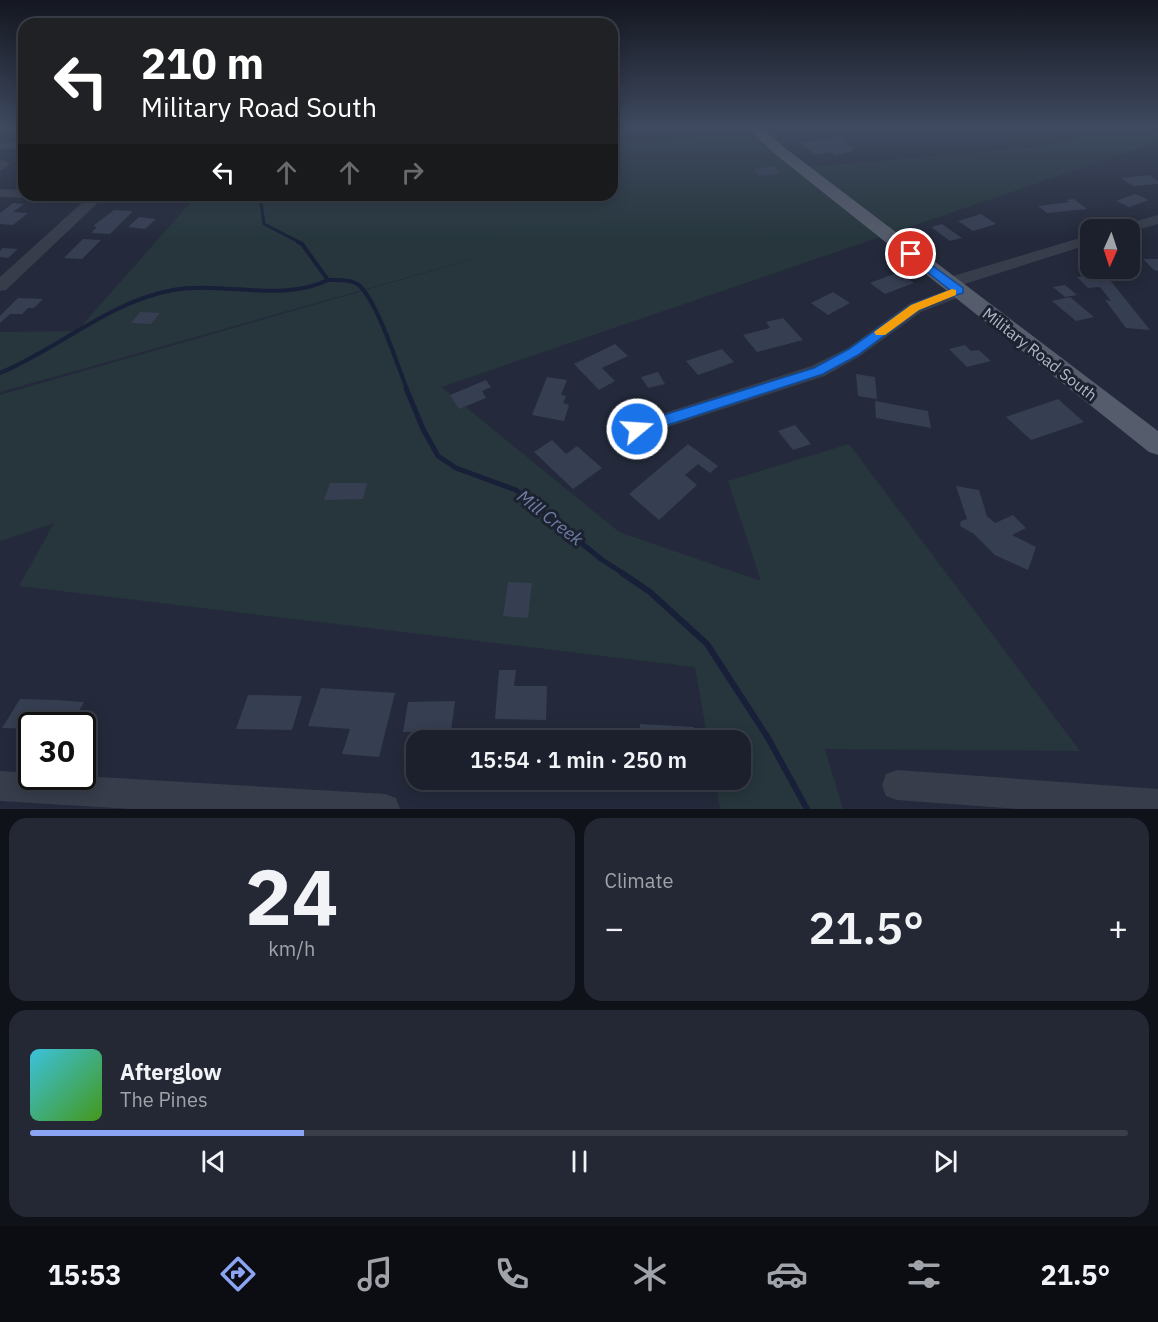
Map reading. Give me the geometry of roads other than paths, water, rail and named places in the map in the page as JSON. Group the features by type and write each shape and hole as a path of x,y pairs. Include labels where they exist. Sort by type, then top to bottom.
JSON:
{"main road":[{"name":"Military Road South","path":"801,166 1158,445"}],"street":[{"path":"0,193 18,194"},
{"path":"0,286 8,271 91,201"},
{"path":"1140,224 1158,219"},
{"path":"637,429 818,371 854,352 915,308 954,287 1080,242"},
{"path":"897,785 1158,804"},
{"path":"0,786 123,801 385,809"}],"waterway":[{"name":"Mill Creek","path":"261,201 264,224 301,243"},
{"name":"Mill Creek","path":"298,242 302,244 328,280"},
{"path":"0,373 106,315 149,296 192,288 291,290 310,287 328,280"},
{"name":"Mill Creek","path":"328,280 353,282 360,286 367,295 380,320 407,389"},
{"name":"Mill Creek","path":"406,388 423,429 438,456 456,468 516,490 601,559 624,574"},
{"name":"Mill Creek","path":"622,573 650,592 707,644 768,738 807,809"}]}
